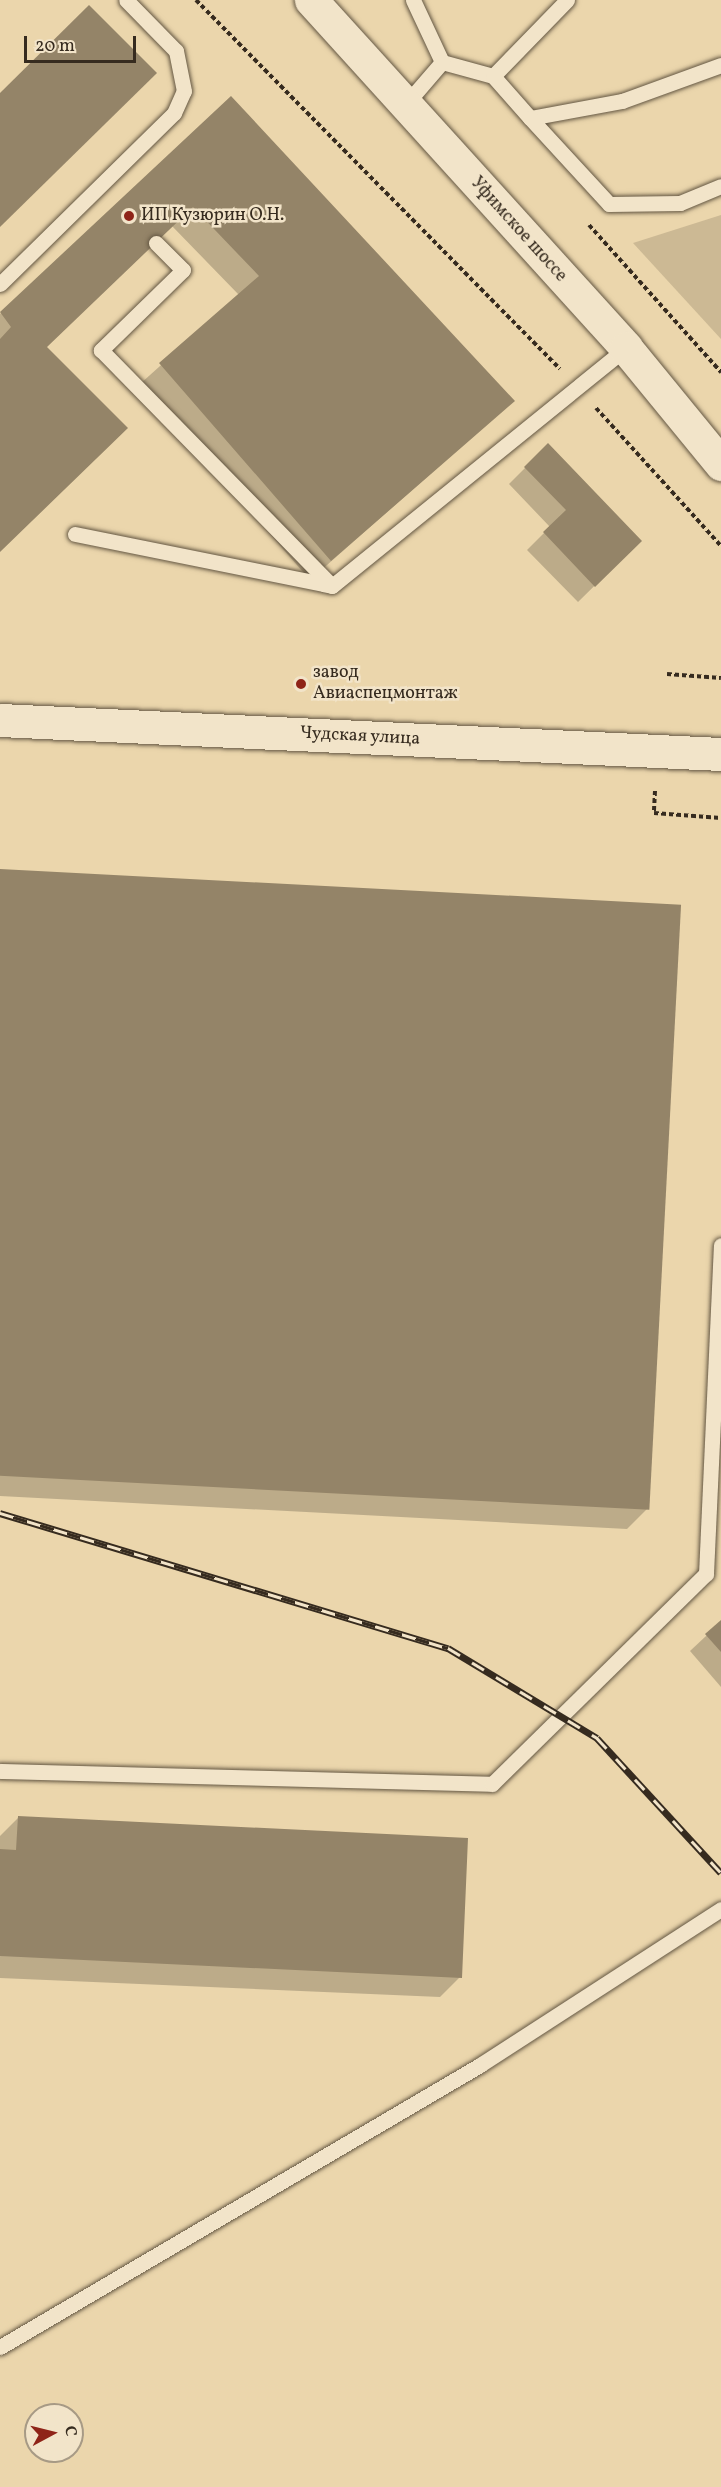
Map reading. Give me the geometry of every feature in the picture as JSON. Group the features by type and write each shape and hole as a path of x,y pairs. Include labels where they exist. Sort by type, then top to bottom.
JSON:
{"main road":[{"name":"Уфимское шоссе","path":"311,0 626,348 721,464"},
{"name":"Чудская улица","path":"0,720 721,754"}],"lane":[{"path":"0,284 174,113 184,92 176,51 126,0"},
{"path":"413,0 442,62 493,76 609,204 680,203 721,186"},
{"path":"493,76 567,0"},
{"path":"405,105 442,62"},
{"path":"530,118 622,101 721,65"},
{"path":"156,243 183,270 101,350 332,586"},
{"path":"332,586 626,348"},
{"path":"75,534 332,586"},
{"path":"0,1771 492,1784 706,1574 721,1245"},
{"path":"0,2347 480,2065 721,1909"}],"path":[{"path":"196,0 577,387 721,546"},
{"path":"667,674 721,678"},
{"path":"655,791 654,813 721,818"}],"shaded area":[{"path":"721,215 721,339 633,243"}],"building":[{"path":"89,5 157,73 0,227 0,93"},
{"path":"231,96 515,401 331,561 159,363 259,276 193,207 47,347 128,428 0,552 0,339 11,327 0,312"},
{"path":"548,443 642,541 595,587 543,532 566,510 524,467"},
{"path":"0,869 681,905 649,1510 0,1476"},
{"path":"721,1620 721,1652 705,1634"},
{"path":"18,1816 468,1838 462,1978 0,1956 0,1849 16,1850"}],"railway":[{"path":"0,1513 448,1648 597,1738 721,1873"}],"place":[{"name":"ИП Кузюрин О.Н.","path":"129,216"},
{"name":"завод Авиаспецмонтаж","path":"301,684"}]}
